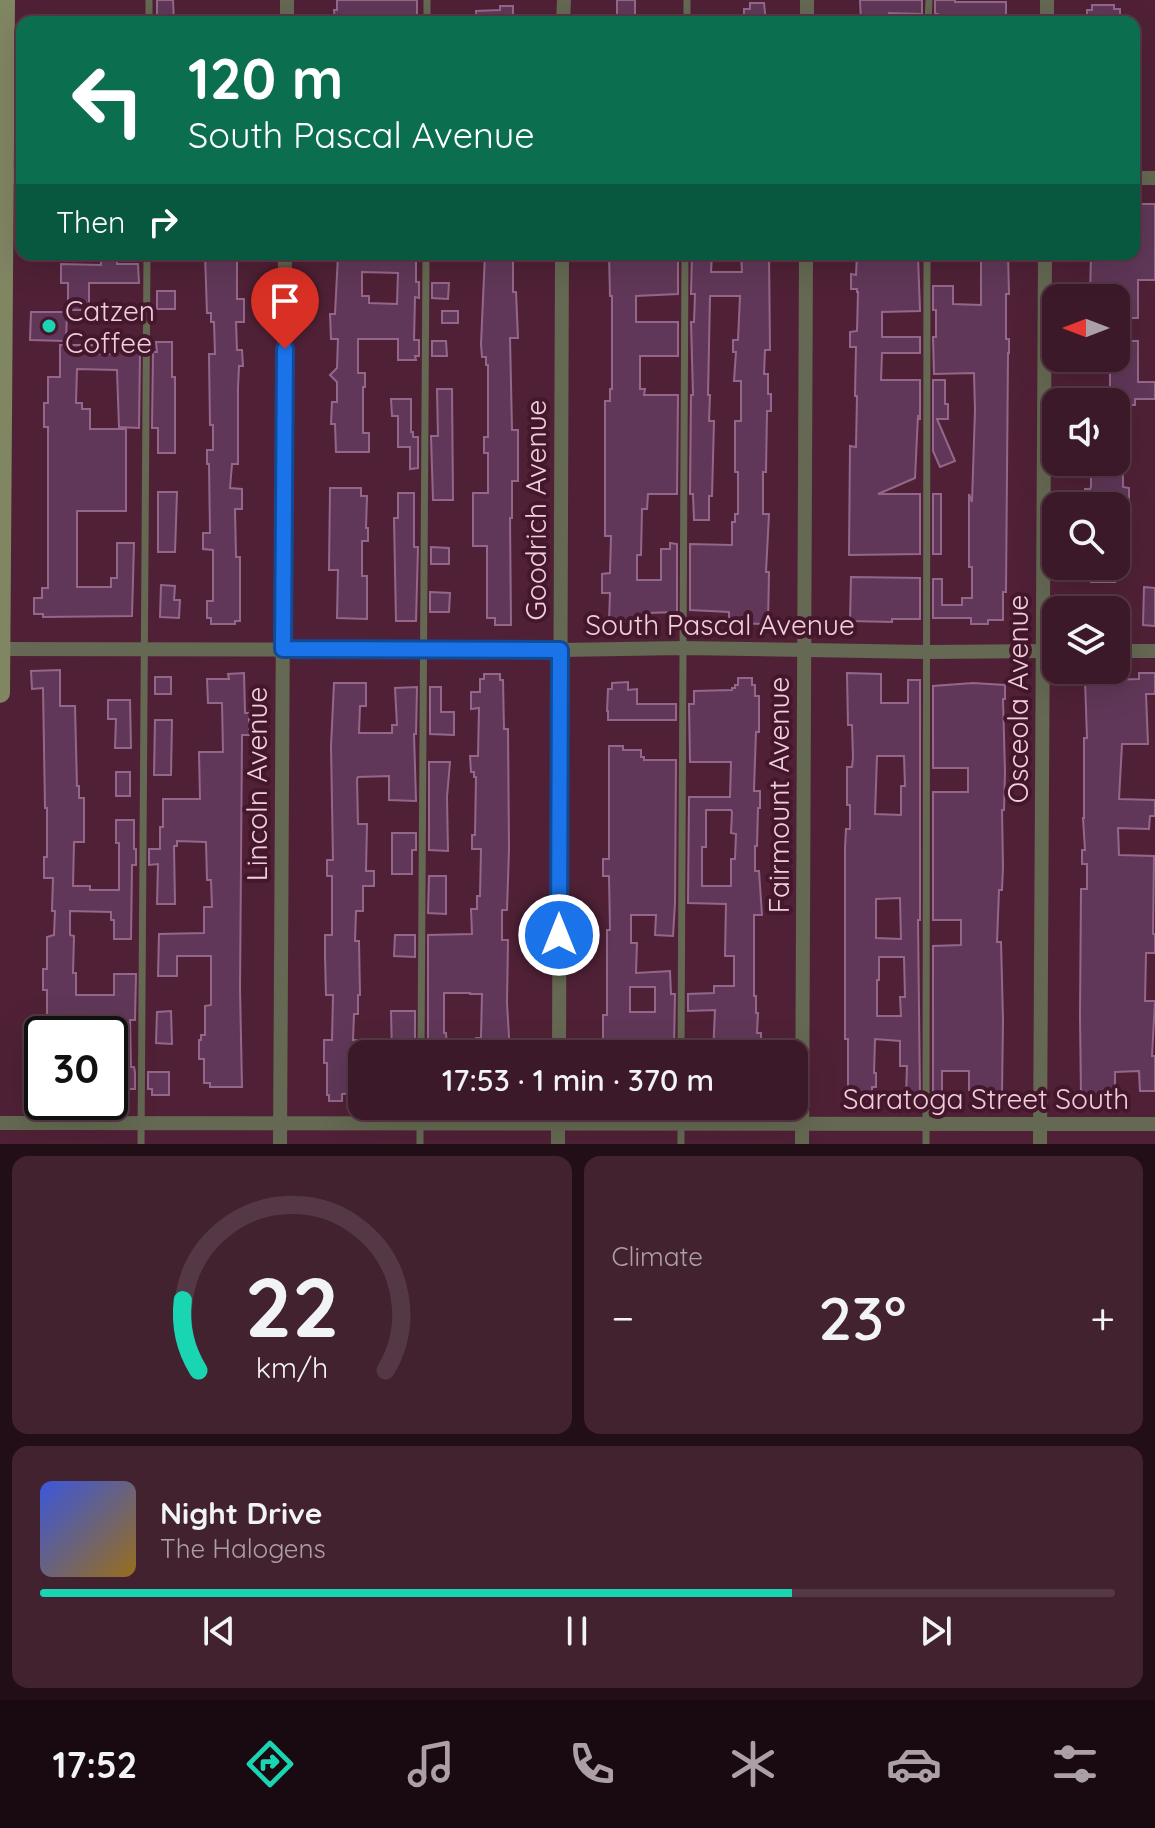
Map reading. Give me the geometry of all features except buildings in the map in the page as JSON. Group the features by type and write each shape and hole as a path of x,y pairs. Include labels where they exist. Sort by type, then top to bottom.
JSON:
{"main road":[{"path":"0,693 9,177 5,0"}],"street":[{"name":"Lincoln Avenue","path":"280,1144 285,260"},
{"name":"Goodrich Avenue","path":"559,1040 562,260"},
{"name":"Fairmount Avenue","path":"802,1144 806,260"},
{"name":"Osceola Avenue","path":"1045,260 1049,596"},
{"name":"South Pascal Avenue","path":"0,649 1042,651"},
{"path":"1130,651 1155,651"},
{"name":"Osceola Avenue","path":"1040,1144 1049,684"},
{"name":"Saratoga Street South","path":"0,1123 1155,1124"},
{"path":"558,1123 558,1144"}],"lane":[{"path":"141,1144 147,260"},
{"path":"421,1040 426,260"},
{"path":"681,1040 685,260"},
{"path":"926,1144 927,260"},
{"path":"420,1123 420,1144"},
{"path":"681,1123 681,1144"}],"place":[{"name":"Catzen Coffee","path":"49,326"}],"route":[{"path":"285,349 283,649 560,650 559,935"}]}
